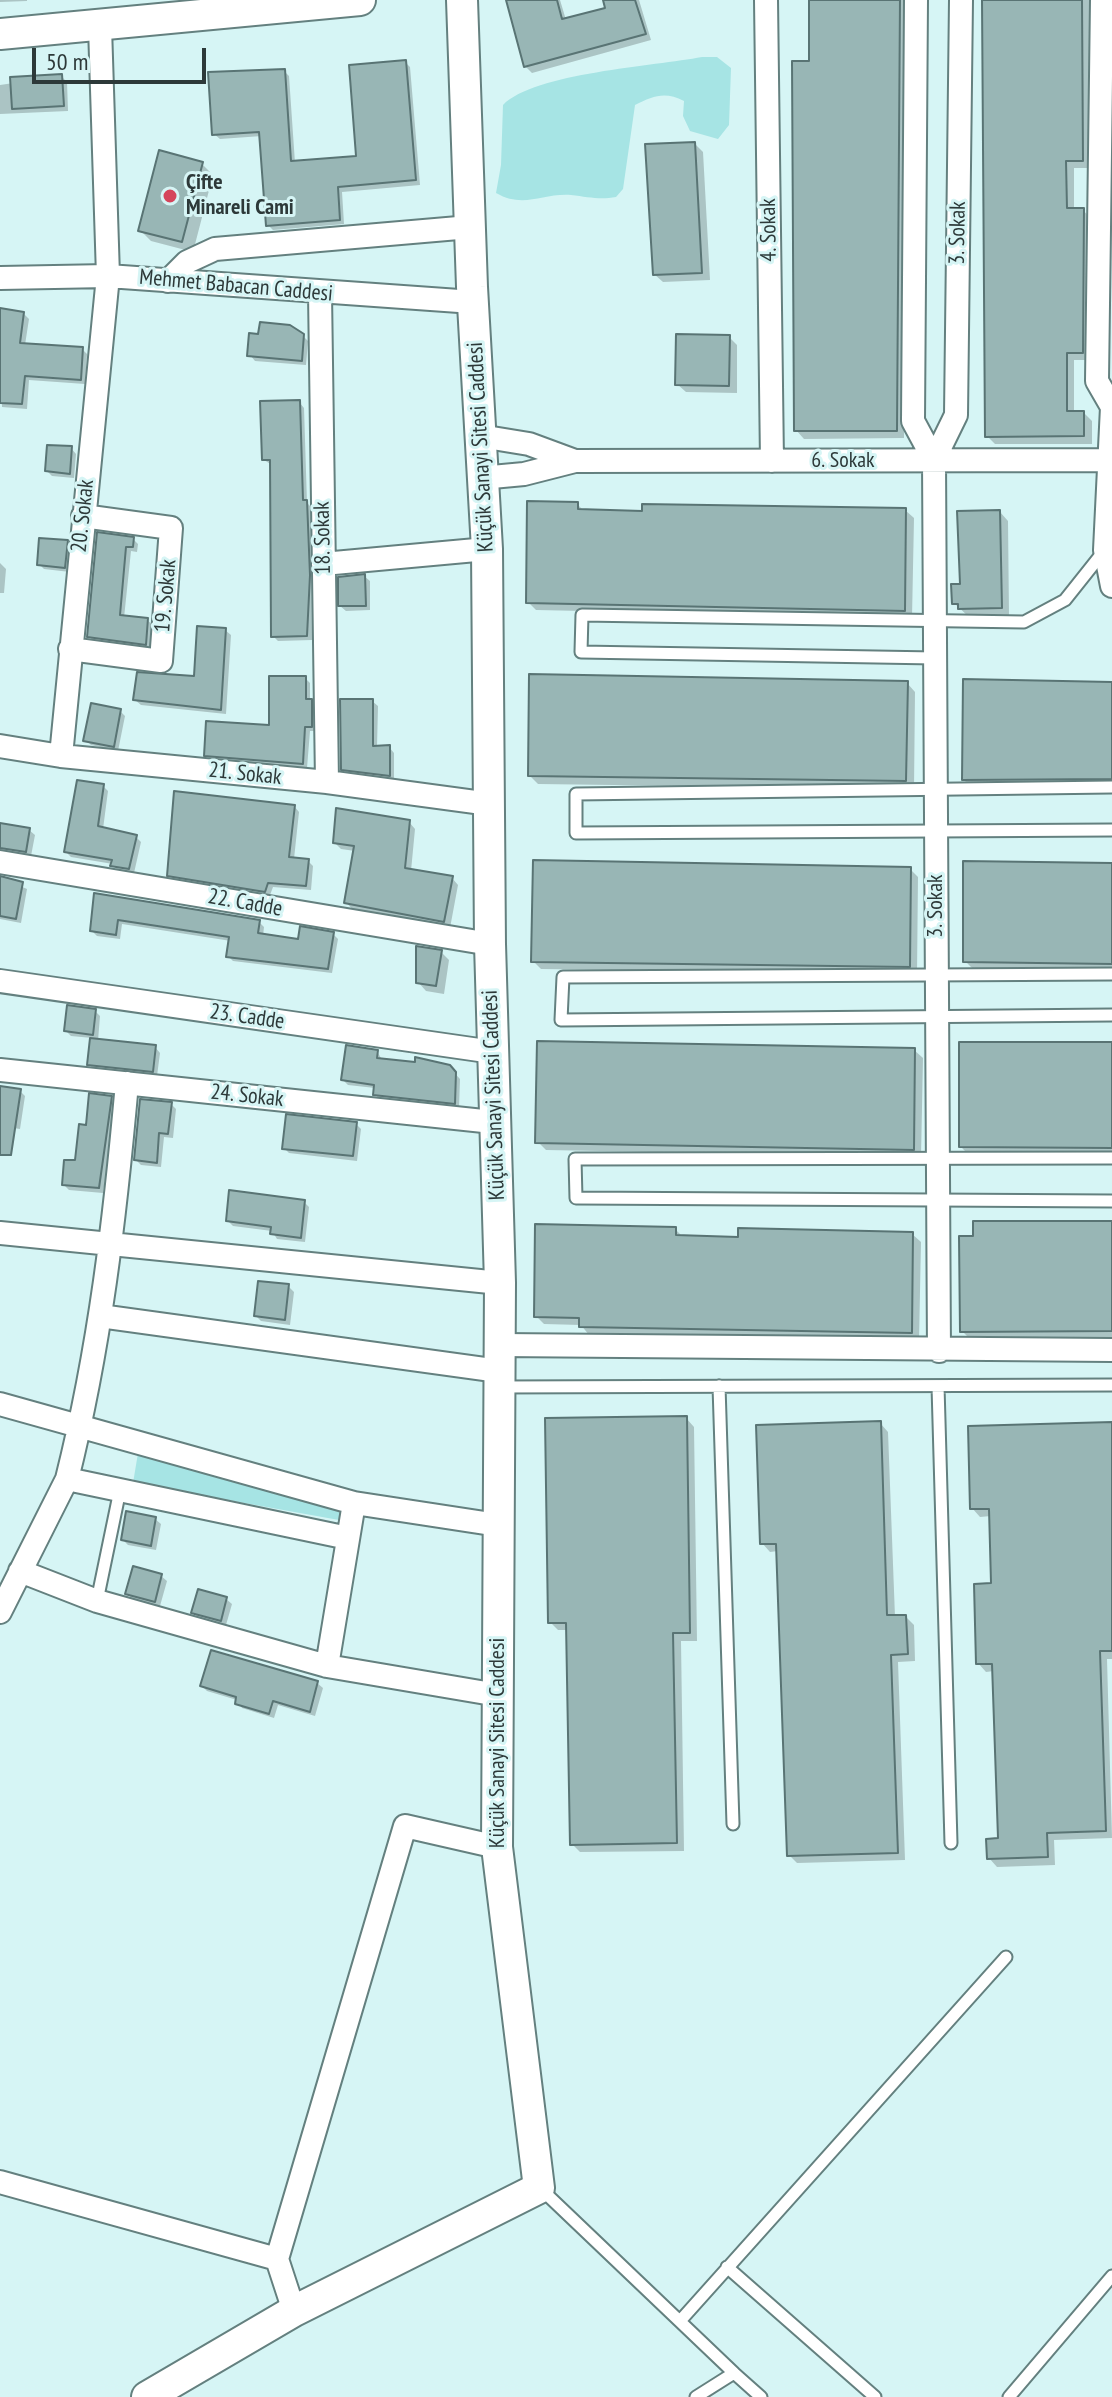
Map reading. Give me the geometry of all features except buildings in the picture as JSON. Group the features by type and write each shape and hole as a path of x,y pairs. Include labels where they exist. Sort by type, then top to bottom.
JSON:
{"street":[{"path":"0,34 100,27 360,0"},
{"name":"Küçük Sanayi Sitesi Caddesi","path":"462,0 481,478 487,549 493,1122 500,1283 497,1847 539,2188"},
{"name":"4. Sokak","path":"766,0 772,461"},
{"name":"3. Sokak","path":"916,0 913,421 934,460"},
{"name":"3. Sokak","path":"939,1351 934,460 956,415 961,0"},
{"path":"1102,0 1097,381 1112,406 1105,550 1112,586"},
{"name":"20. Sokak","path":"61,756 108,276 100,27"},
{"path":"168,281 187,262 215,249 470,227"},
{"name":"Mehmet Babacan Caddesi","path":"0,278 108,276 473,302"},
{"name":"18. Sokak","path":"320,293 327,782"},
{"path":"480,436 529,444 575,461"},
{"name":"6. Sokak","path":"575,461 1110,460"},
{"path":"481,478 524,474 575,461"},
{"name":"19. Sokak","path":"70,649 161,661 171,528 83,516"},
{"path":"323,564 487,549"},
{"name":"21. Sokak","path":"0,746 61,756 327,782 490,804"},
{"name":"22. Cadde","path":"0,862 490,944"},
{"name":"23. Cadde","path":"0,981 493,1052"},
{"name":"24. Sokak","path":"0,1070 493,1122"},
{"path":"0,1612 11,1577 67,1479 80,1425 113,1245 127,1083"},
{"path":"0,1233 500,1283"},
{"path":"100,1316 499,1368 939,1351 1112,1350"},
{"path":"0,1404 354,1503 498,1525"},
{"path":"67,1479 348,1538"},
{"path":"327,1666 354,1503"},
{"path":"11,1577 327,1666 498,1695"},
{"path":"294,2311 277,2259 405,1826 497,1847"},
{"path":"0,2182 277,2259"},
{"path":"147,2397 294,2311 539,2188"}],"lane":[{"path":"935,658 581,652 582,615 1024,622 1065,600 1105,550"},
{"path":"1112,787 576,794 576,833 1112,830"},
{"path":"1112,974 563,977 561,1020 1112,1015"},
{"path":"1112,1158 575,1159 576,1198 1112,1201"},
{"path":"499,1368 719,1386 1112,1385"},
{"path":"719,1386 733,1824"},
{"path":"938,1386 951,1843"},
{"path":"97,1601 120,1490"},
{"path":"680,2321 1006,1957"},
{"path":"539,2188 761,2397"},
{"path":"727,2267 875,2397"},
{"path":"1009,2397 1112,2276"},
{"path":"696,2397 734,2373"}],"shaded area":[{"path":"717,57 731,68 729,125 718,139 690,131 683,116 684,101 665,95 653,97 635,105 623,189 616,197 561,195 515,200 496,193 501,165 503,105 519,94 541,85 596,72"},
{"path":"138,1453 343,1512 339,1520 133,1483"}],"place":[{"name":"Çifte Minareli Cami","path":"170,196"}]}
